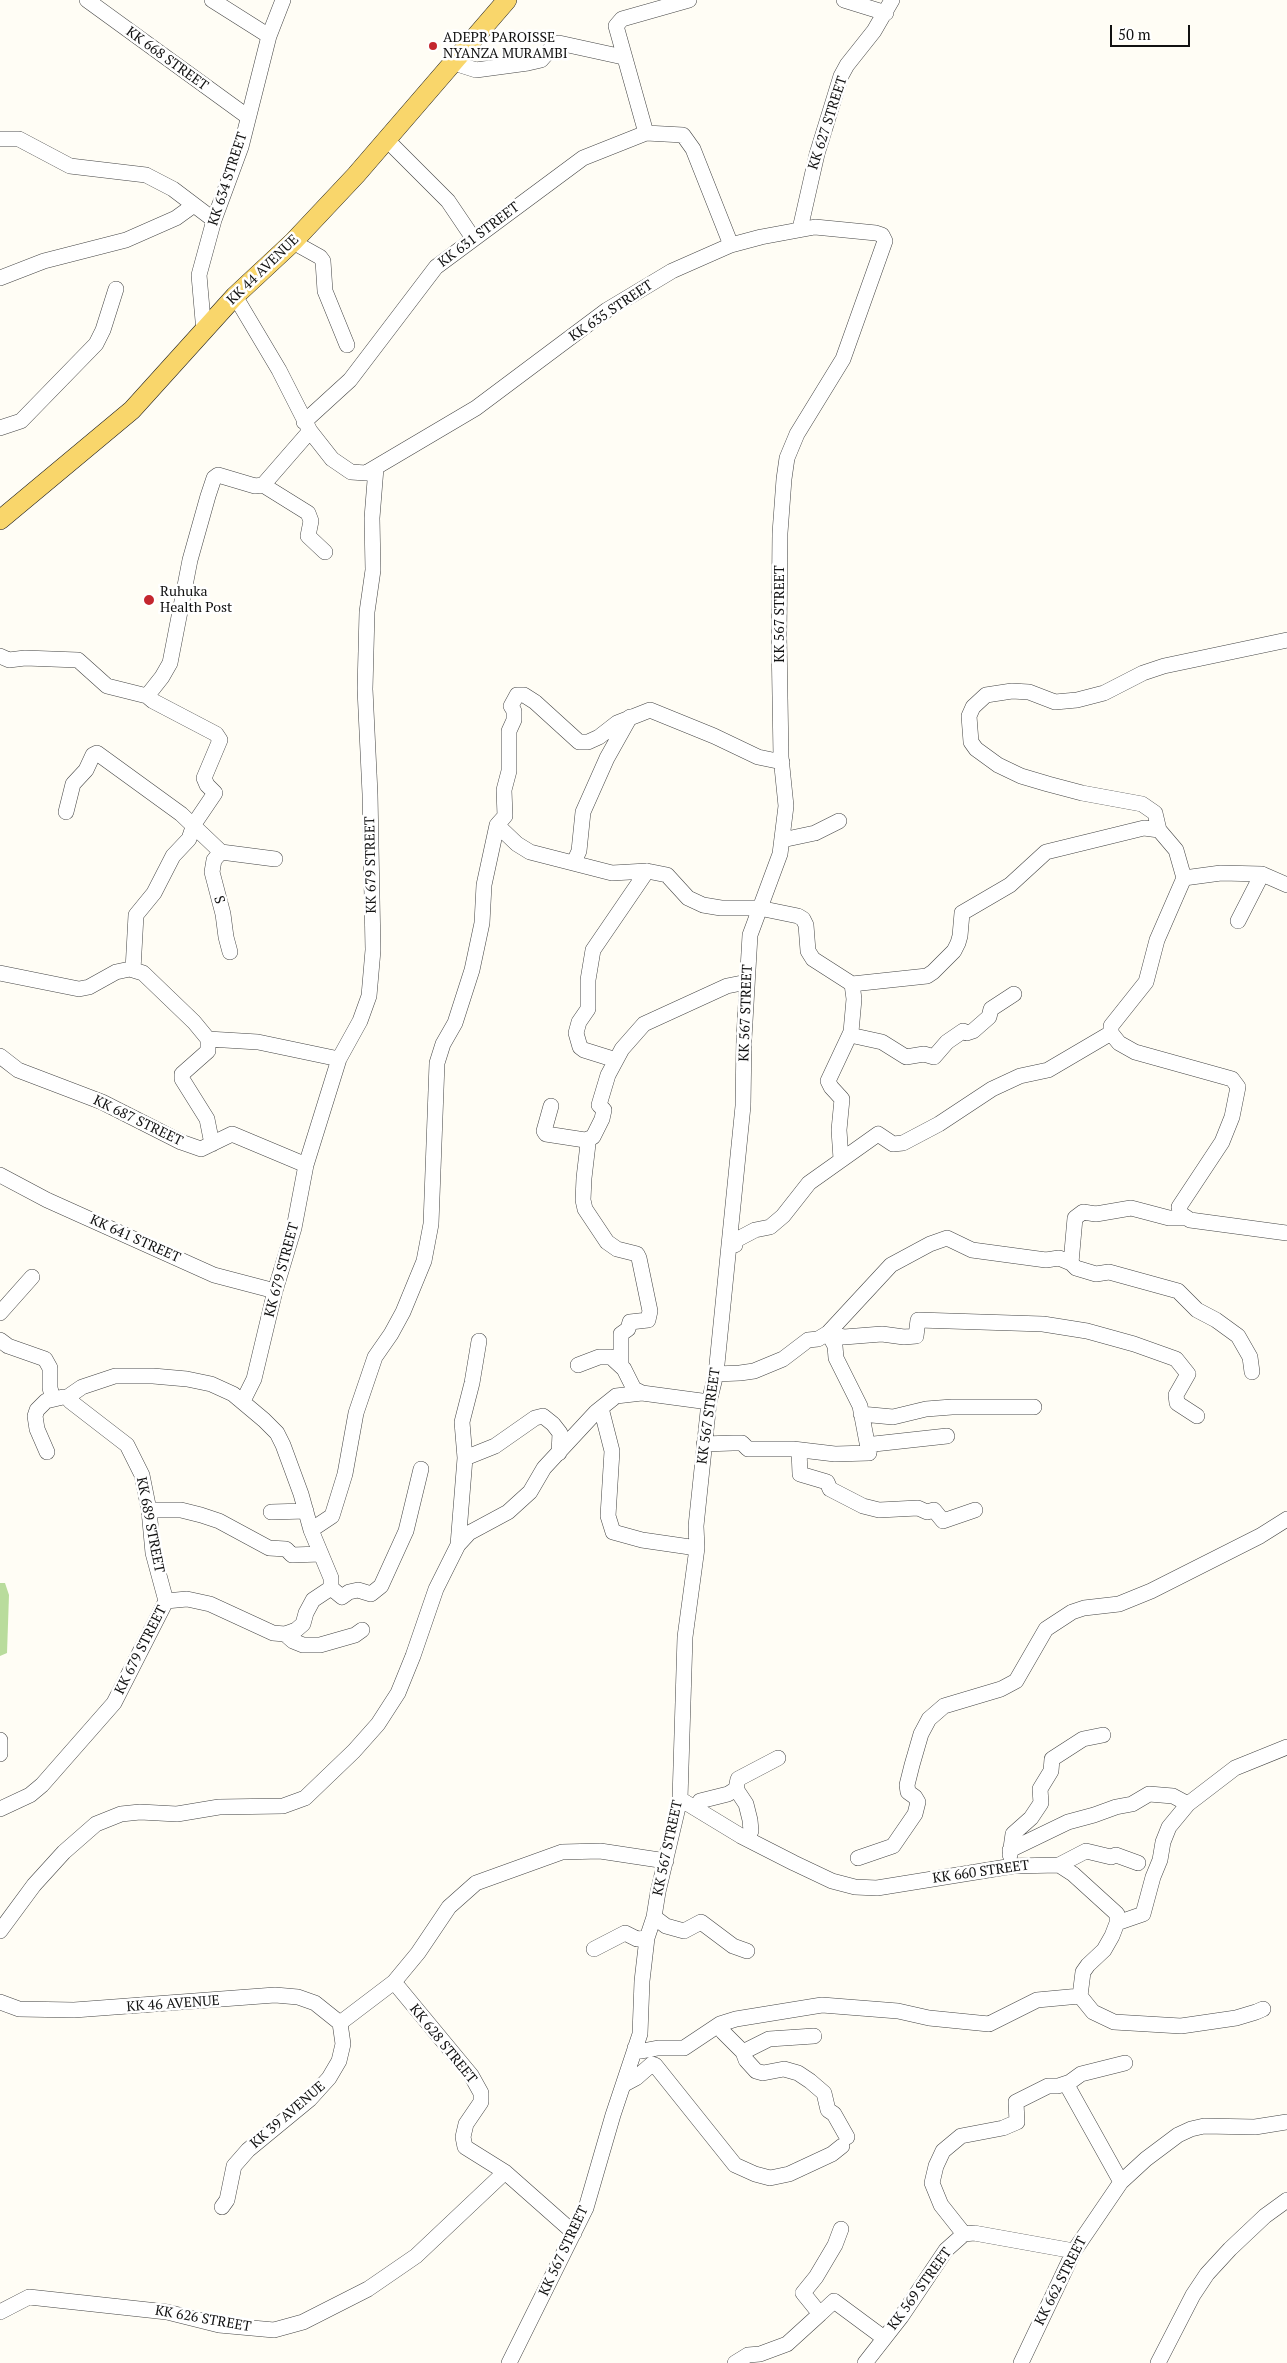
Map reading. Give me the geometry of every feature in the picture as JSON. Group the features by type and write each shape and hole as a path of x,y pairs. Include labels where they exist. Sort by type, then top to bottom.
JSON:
{"main road":[{"name":"KK 44 AVENUE","path":"0,520 132,410 204,332 234,296 293,242 387,140 506,0"}],"street":[{"name":"KK 668 STREET","path":"87,0 248,117"},
{"path":"212,0 269,36"},
{"name":"KK 634 STREET","path":"204,332 199,275 214,220 242,147 269,36 284,0"},
{"path":"646,133 623,57 616,26 618,22 689,0"},
{"path":"844,0 889,6"},
{"name":"KK 627 STREET","path":"800,229 817,154 842,76 847,65 874,31 889,6"},
{"path":"454,63 476,70 528,63 541,60 554,45 559,43 623,57"},
{"name":"KK 631 STREET","path":"263,485 307,426 350,380 436,267 583,158 646,133 683,135 688,140 731,245"},
{"path":"0,138 19,140 70,166 146,175 173,189 214,220"},
{"path":"387,140 448,201 473,238"},
{"path":"0,278 44,260 126,240 176,218 194,205"},
{"name":"KK 635 STREET","path":"234,296 279,370 307,426 332,459 351,472 366,473 476,408 607,310 672,271 731,245 761,236 800,229 814,227 882,235 885,241 843,359 792,446"},
{"path":"293,242 320,256 323,262 325,291 348,345"},
{"path":"0,428 21,421 96,344 103,330 116,289"},
{"name":"KK 567 STREET","path":"515,2360 586,2208 622,2085 640,2034 642,1981 647,1938 654,1918 658,1892 680,1799 685,1637 697,1548 696,1526 708,1402 716,1374 743,1106 750,935 780,854 786,806 782,762 779,636 780,533 784,479 792,446"},
{"name":"KK 679 STREET","path":"243,1401 254,1379 275,1291 294,1228 306,1165 339,1059 360,1021 369,996 373,950 370,794 365,689 367,612 373,570 372,518 376,468"},
{"path":"147,696 162,677 170,662 190,560 214,478 218,476 255,486 263,485 308,513 311,521 308,536 325,552"},
{"path":"1185,1218 1181,1214 1179,1207 1222,1142 1232,1117 1238,1087 1232,1078 1135,1052 1119,1043 1111,1033 1111,1026 1146,982 1157,940 1184,878 1176,850 1159,830 1154,813 1142,804 1082,794 1021,776 998,765 976,750 971,742 969,716 973,707 986,696 1012,690 1030,692 1055,702 1072,701 1104,694 1144,672 1164,666 1287,640"},
{"path":"0,656 9,660 26,658 78,660 107,686 147,696 152,701 216,734 220,740 204,778 206,785 215,793 194,824 189,839 174,856 154,893 136,914 133,970"},
{"path":"311,1530 332,1516 345,1474 356,1413 375,1358 403,1312 424,1261 431,1224 437,1063 443,1044 455,1023 472,970 482,923 484,885 498,825 505,816 504,790 509,771 509,731 514,720 514,711 511,706 517,695 524,695 535,702 579,742 588,742 600,737 617,722 650,710 714,736 758,758 782,762"},
{"path":"574,862 579,852 583,812 607,758 630,718"},
{"path":"66,812 73,784 86,770 93,755 97,753 194,824 221,852 274,859"},
{"path":"782,840 814,833 839,821"},
{"path":"498,825 517,844 530,852 612,873 647,871 667,875 688,898 703,904 722,908 759,908 803,918 806,925 808,951 813,959 852,984 926,976 932,972 954,951 960,936 962,913 1010,885 1046,852 1144,828 1159,830"},
{"name":"S","path":"221,852 211,867 230,952"},
{"path":"616,1060 584,1050 580,1047 576,1033 588,1009 589,968 593,950 647,871"},
{"path":"1184,878 1220,873 1262,874 1287,885"},
{"path":"1238,921 1262,874"},
{"path":"0,973 79,989 89,987 116,972 133,970 143,973 194,1022 208,1039 208,1051 182,1074 182,1079 207,1119 212,1144"},
{"path":"551,1106 544,1131 546,1134 585,1140 593,1136 602,1119 604,1110 599,1105 608,1075 622,1049 644,1024 727,986 747,982"},
{"path":"840,1159 839,1130 842,1099 828,1081 850,1035 854,999 852,984"},
{"path":"850,1035 882,1042 906,1057 924,1054 934,1057 947,1042 963,1031 967,1033 973,1031 989,1017 991,1009 1014,994"},
{"path":"729,1247 735,1245 736,1240 749,1232 770,1227 783,1216 809,1183 824,1174 840,1159 878,1134 893,1144 903,1143 939,1124 992,1089 1020,1076 1048,1070 1111,1033"},
{"path":"208,1039 258,1042 339,1059"},
{"name":"KK 687 STREET","path":"0,1056 18,1070 102,1102 181,1142 201,1149 232,1134 306,1165"},
{"path":"585,1140 588,1144 584,1178 583,1200 585,1209 607,1242 617,1248 637,1254 650,1311 648,1320 630,1322 628,1329 621,1334 621,1365"},
{"name":"KK 641 STREET","path":"0,1176 47,1200 214,1275 275,1291"},
{"path":"1071,1262 1075,1218 1083,1212 1096,1214 1131,1208 1169,1218 1185,1218 1287,1233"},
{"path":"716,1374 740,1374 754,1371 783,1359 808,1340 818,1339 828,1333 891,1266 930,1244 947,1238 972,1250 1046,1260 1059,1258 1071,1262 1076,1268 1096,1274 1109,1272 1178,1291 1196,1310 1216,1320 1238,1336 1250,1357 1252,1372"},
{"path":"0,1313 32,1277"},
{"path":"828,1333 844,1337 882,1334 904,1337 916,1336 918,1320 1042,1324 1087,1331 1134,1344 1176,1359 1188,1374 1176,1395 1177,1403 1197,1416"},
{"path":"828,1333 835,1346 836,1358 860,1406 869,1452"},
{"path":"0,1340 8,1346 45,1359 50,1368 50,1388 54,1399"},
{"path":"458,1545 465,1458 462,1422 472,1383 479,1341"},
{"path":"578,1365 599,1356 611,1357 621,1365 634,1389 642,1393"},
{"path":"47,1452 37,1429 35,1416 37,1410 46,1401 115,1376 187,1378 211,1384 233,1394 277,1433 283,1445 311,1530 331,1578 331,1588"},
{"name":"KK 689 STREET","path":"72,1393 70,1401 127,1445 142,1475 149,1510 153,1553 166,1601"},
{"path":"0,1931 34,1885 64,1852 96,1824 104,1820 121,1814 140,1812 176,1814 219,1807 283,1806 305,1798 354,1751 378,1724 398,1694 436,1590 458,1545 469,1533 508,1512 530,1492 544,1468 601,1408 616,1396 642,1393 708,1402"},
{"path":"861,1414 894,1417 926,1409 952,1407 1034,1407"},
{"path":"601,1408 612,1451 608,1516 613,1532 642,1540 697,1548"},
{"path":"465,1458 495,1446 535,1418 543,1416 560,1433 559,1453"},
{"path":"869,1452 870,1446 874,1444 947,1436"},
{"path":"704,1444 733,1443 742,1444 748,1449 799,1450 835,1454 869,1452"},
{"path":"799,1450 800,1474 827,1482 830,1489 863,1506 879,1510 918,1508 927,1512 934,1510 943,1522 975,1510"},
{"path":"331,1588 342,1597 349,1592 358,1590 371,1594 380,1586 406,1531 421,1469"},
{"path":"149,1510 180,1510 201,1515 219,1521 269,1548 286,1550 292,1555 321,1554"},
{"path":"271,1512 306,1511"},
{"path":"858,1858 893,1846 916,1814 918,1802 908,1792 907,1785 912,1765 921,1734 930,1719 944,1706 1001,1689 1016,1681 1046,1629 1072,1612 1092,1606 1119,1604 1151,1591 1253,1540 1287,1519"},
{"path":"285,1634 296,1630 303,1624 313,1600 331,1588"},
{"name":"KK 679 STREET","path":"0,1809 30,1795 42,1785 114,1703 166,1601 187,1599 210,1604 273,1633 285,1634 293,1641 303,1645 320,1645 354,1635 362,1630"},
{"path":"1013,1866 1010,1850 1014,1834 1031,1818 1041,1803 1040,1789 1051,1771 1052,1759 1083,1739 1103,1735"},
{"path":"0,1740 0,1754"},
{"path":"1117,1923 1144,1914 1153,1877 1160,1860 1163,1842 1169,1827 1188,1804 1235,1768 1287,1747"},
{"path":"747,1839 751,1831 750,1820 746,1804 736,1789 738,1779 778,1758"},
{"path":"697,1809 700,1801 728,1794 736,1789"},
{"path":"1010,1850 1068,1822 1094,1815 1116,1806 1132,1804 1150,1794 1173,1796 1188,1804"},
{"name":"KK 660 STREET","path":"680,1799 747,1839 832,1881 862,1888 877,1888 1013,1866 1058,1865"},
{"path":"340,2023 394,1982 418,1953 449,1907 476,1883 562,1852 600,1851 666,1861"},
{"path":"1058,1865 1086,1851 1111,1858 1116,1855 1138,1863"},
{"path":"1058,1865 1072,1874 1117,1914 1117,1923 1104,1950 1088,1964 1083,1972 1080,1996 1093,2012 1114,2022 1182,2026 1236,2018 1263,2008"},
{"path":"654,1918 666,1926 684,1931 701,1922 733,1946 747,1951"},
{"path":"594,1949 625,1933 637,1939 647,1938"},
{"name":"KK 628 STREET","path":"394,1982 471,2075 481,2093 481,2102 466,2124 463,2137 465,2147 505,2172 574,2233"},
{"name":"KK 46 AVENUE","path":"0,2002 19,2009 74,2010 275,1995 298,1997 315,2003 340,2023"},
{"path":"635,2048 642,2051 658,2048 684,2048 720,2024 736,2019 822,2005 898,2011 929,2018 989,2024 1037,2000 1080,1996"},
{"name":"KK 39 AVENUE","path":"222,2208 226,2200 234,2166 248,2150 310,2099 329,2078 338,2062 343,2044 340,2023"},
{"path":"622,2085 636,2078 652,2064 655,2065 735,2165 755,2174 770,2178 789,2174 832,2154 844,2142 834,2114 828,2110 824,2093 798,2073 784,2069 763,2073 756,2071 746,2060 743,2052 724,2032 720,2024"},
{"path":"743,2052 769,2039 814,2036"},
{"path":"1074,2251 983,2234 964,2234 941,2205 932,2183 936,2166 943,2151 961,2136 1003,2128 1018,2122 1016,2102 1048,2086 1058,2086 1070,2082 1081,2074 1125,2063"},
{"path":"1070,2082 1068,2087 1121,2182"},
{"name":"KK 662 STREET","path":"1021,2363 1074,2251 1121,2182 1172,2140 1191,2128 1204,2126 1255,2127 1287,2122"},
{"name":"KK 626 STREET","path":"0,2312 30,2297 168,2312 219,2325 274,2330 303,2322 368,2289 416,2256 505,2172"},
{"path":"1158,2363 1193,2295 1207,2274 1230,2248 1265,2216 1287,2200"},
{"path":"820,2314 803,2293 816,2277 835,2245 841,2229"},
{"name":"KK 569 STREET","path":"865,2363 946,2250 964,2234"},
{"path":"735,2363 748,2355 760,2354 787,2344 834,2301 884,2338"}],"green space":[{"path":"0,1583 5,1583 9,1595 7,1653 0,1656"}],"place":[{"name":"ADEPR PAROISSE NYANZA MURAMBI","path":"433,46"},
{"name":"Ruhuka Health Post","path":"149,600"}]}
